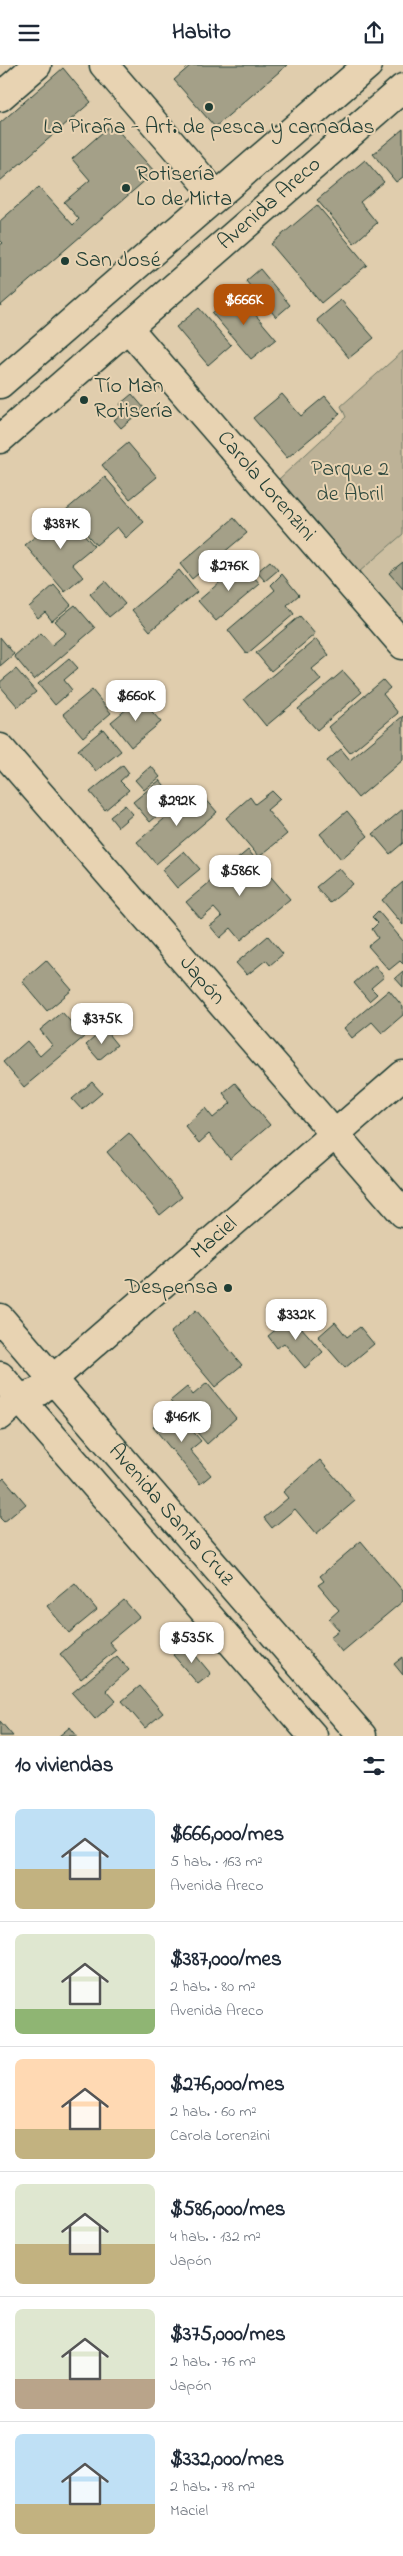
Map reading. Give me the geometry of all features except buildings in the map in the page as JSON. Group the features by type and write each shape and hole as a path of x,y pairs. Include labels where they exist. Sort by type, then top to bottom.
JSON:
{"main road":[{"path":"0,97 37,65"},
{"path":"104,65 217,196"},
{"name":"Avenida Areco","path":"0,384 368,65"},
{"name":"Avenida Areco","path":"0,439 403,88"},
{"name":"Carola Lorenzini","path":"128,328 403,645"},
{"name":"Japón","path":"0,748 403,1213"},
{"name":"Maciel","path":"10,1407 38,1391 403,1075"},
{"name":"Avenida Santa Cruz","path":"0,1318 362,1736"},
{"name":"Avenida Santa Cruz","path":"0,1375 10,1407 313,1736"}],"shaded area":[{"path":"403,534 403,626 359,572"}],"green space":[{"name":"Parque 2 de Abril","path":"403,351 403,534 359,572 279,479 346,417 341,406"}],"place":[{"name":"La Piraña - Art. de pesca y carnadas","path":"209,107"},
{"name":"Rotisería Lo de Mirta","path":"126,188"},
{"name":"San José","path":"65,261"},
{"name":"Tío Man Rotisería","path":"84,400"},
{"name":"Despensa","path":"228,1288"}]}
